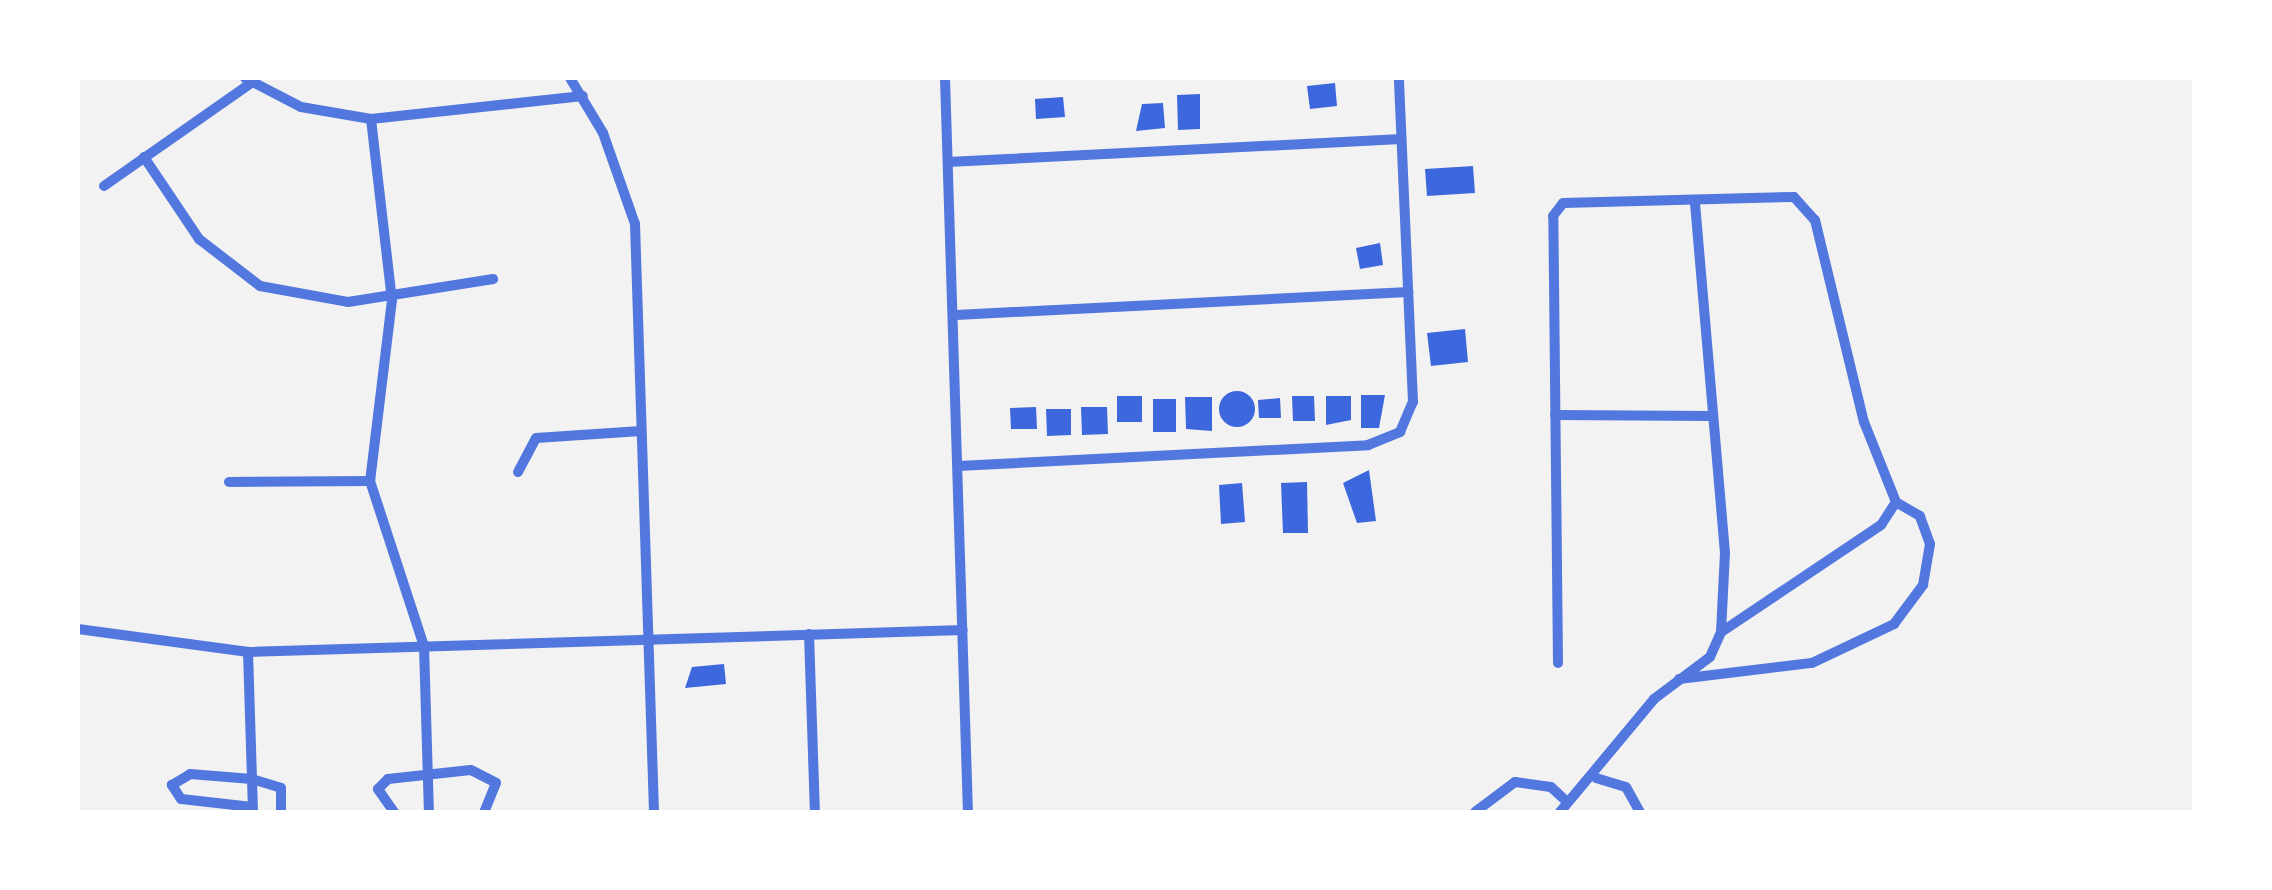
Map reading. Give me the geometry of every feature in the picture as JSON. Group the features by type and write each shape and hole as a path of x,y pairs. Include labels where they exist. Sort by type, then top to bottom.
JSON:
{"street":[{"path":"570,78 582,96 635,224 654,812"},
{"path":"945,78 956,315 968,812"},
{"path":"958,466 1368,445 1400,432 1413,402 1399,78"},
{"path":"104,186 248,80 301,107 371,119 582,96"},
{"path":"371,119 392,300 370,480 424,646 430,812"},
{"path":"948,162 1401,139"},
{"path":"144,156 199,239 232,270 293,296 392,300 492,279"},
{"path":"1560,812 1564,800 1596,778 1673,680 1710,657 1721,632 1725,553 1709,416 1695,202"},
{"path":"1558,663 1556,206 1804,203 1834,280 1864,422 1896,502 1920,516 1930,544 1923,585 1894,624 1812,663 1673,680"},
{"path":"956,315 1408,292"},
{"path":"1555,415 1709,416"},
{"path":"518,472 536,438 641,431"},
{"path":"229,482 370,480"},
{"path":"1721,632 1870,533 1896,502"},
{"path":"78,629 248,652 962,630"},
{"path":"809,634 815,812"},
{"path":"248,652 252,779 253,810 181,799 172,784 190,774 252,779 280,788 281,812"},
{"path":"394,812 378,789 428,770 487,773 497,800 484,812"},
{"path":"1596,778 1626,787 1640,812"},
{"path":"1474,812 1515,782 1551,787 1564,800"}],"building":[{"path":"1335,83 1337,106 1310,109 1307,86"},
{"path":"1200,94 1200,129 1178,130 1177,95"},
{"path":"1063,97 1065,117 1036,119 1035,99"},
{"path":"1163,103 1165,128 1136,131 1142,104"},
{"path":"1473,166 1475,193 1427,196 1425,169"},
{"path":"1380,243 1383,265 1360,269 1356,248"},
{"path":"1465,329 1468,362 1431,366 1427,333"},
{"path":"1237,391 1250,396 1255,409 1250,422 1237,427 1224,422 1219,409 1224,396"},
{"path":"1361,395 1385,395 1379,428 1361,428"},
{"path":"1117,396 1142,396 1142,422 1117,422"},
{"path":"1292,396 1314,396 1315,421 1293,421"},
{"path":"1326,396 1351,396 1351,420 1326,425"},
{"path":"1185,397 1212,397 1212,431 1186,429"},
{"path":"1280,398 1281,418 1259,418 1258,400"},
{"path":"1153,399 1176,399 1176,432 1153,432"},
{"path":"1036,407 1037,429 1011,429 1010,408"},
{"path":"1081,407 1107,407 1108,434 1082,435"},
{"path":"1046,409 1071,409 1071,435 1047,436"},
{"path":"1369,470 1376,521 1357,523 1343,483"},
{"path":"1307,482 1308,533 1283,533 1281,483"},
{"path":"1242,483 1245,522 1221,524 1219,485"},
{"path":"724,664 726,684 685,688 692,667"}]}
